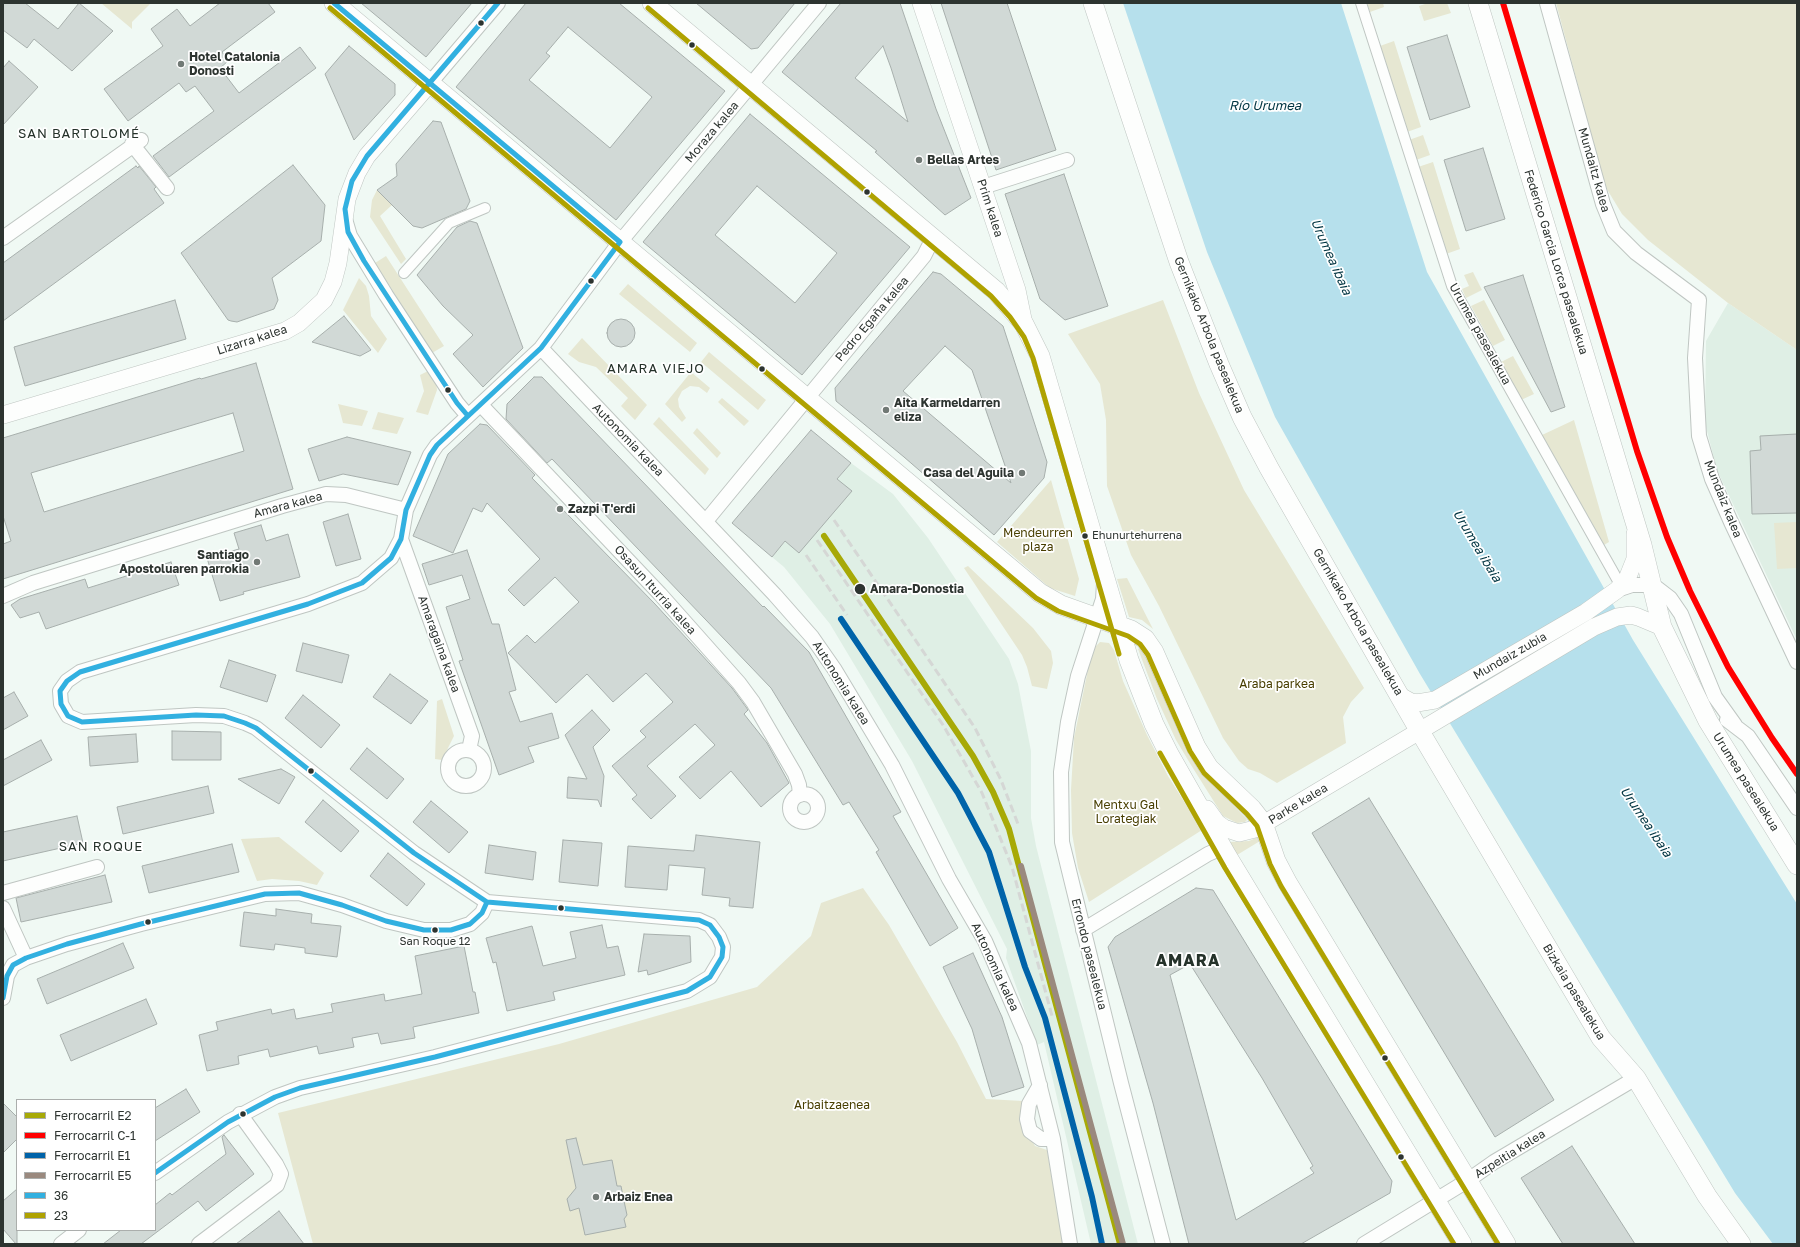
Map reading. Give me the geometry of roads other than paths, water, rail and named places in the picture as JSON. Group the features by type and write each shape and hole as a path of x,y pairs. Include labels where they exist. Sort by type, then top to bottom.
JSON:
{"main road":[{"path":"334,3 1040,593 1061,605 1097,618 1120,631 1145,639 1154,652 1192,740 1205,762 1220,780 1252,809 1263,824 1276,861 1287,882 1506,1244"},
{"path":"652,3 996,291 1024,324 1040,356 1133,673 1154,724 1185,784 1222,848 1462,1244"},
{"name":"Gernikako Arbola pasealekua","path":"1093,3 1179,262 1222,371 1242,417 1269,468 1419,730"},
{"name":"Federico Garcia Lorca pasealekua","path":"1478,3 1635,521 1662,627"},
{"name":"Urumea pasealekua","path":"1662,627 1696,700 1797,865"},
{"name":"Bizkaia pasealekua","path":"1419,730 1601,1038 1636,1078 1703,1190 1741,1244"}],"street":[{"path":"430,83 498,3"},
{"name":"Moraza kalea","path":"620,242 819,3"},
{"name":"Prim kalea","path":"921,3 1017,290 1024,324"},
{"name":"Urumea pasealekua","path":"1361,3 1452,286 1614,588 1632,584 1652,586 1670,598 1681,614 1715,697 1735,725"},
{"name":"Mundaitz kalea","path":"1547,3 1603,204 1614,231 1636,253 1699,300"},
{"name":"Lizarra kalea","path":"3,415 285,331 299,323 324,300 330,290 338,263 345,209 352,181 362,164 430,83"},
{"path":"3,238 136,142 166,188"},
{"path":"983,187 1067,160"},
{"path":"404,273 449,223 485,208"},
{"path":"345,209 348,232 364,261 457,403 468,416"},
{"name":"Pedro Egaña kalea","path":"706,521 924,256 933,238"},
{"path":"156,1172 240,1114 275,1097 300,1088 435,1057 687,991 710,977 722,957 723,947 719,937 710,925 699,920 488,902 414,853 256,728 245,723 224,716 196,715 82,722 68,716 61,704 60,691 67,681 80,672 308,604 362,583 391,558 401,539 406,510 430,455 448,433 481,405 540,348 620,242"},
{"name":"Mundaiz kalea","path":"1699,300 1695,358 1699,436 1712,479 1797,662"},
{"name":"Autonomia kalea","path":"540,348 706,521 812,637 835,670 892,765 949,879 985,941 1029,1043 1053,1139 1070,1244"},
{"name":"Osasun Iturria kalea","path":"481,405 655,588 739,683 756,706 795,774 800,795"},
{"name":"Amara kalea","path":"3,596 33,583 275,508 326,494 346,495 406,510"},
{"name":"Federico Garcia Lorca pasealekua","path":"1614,588 1627,579 1634,566 1635,521"},
{"name":"Amaragaina kalea","path":"401,539 472,736 469,750"},
{"name":"Errondo pasealekua","path":"1104,576 1103,599 1083,661 1068,722 1061,772 1062,842 1163,1244"},
{"name":"Mundaiz zubia","path":"1400,696 1410,702 1417,703 1435,700 1586,612 1614,588"},
{"path":"1662,627 1663,618 1669,612 1678,612 1681,614"},
{"name":"Mundaiz zubia","path":"1419,730 1594,627 1619,616 1637,616 1662,627"},
{"path":"1089,641 1098,633 1120,631"},
{"name":"Urumea pasealekua","path":"1696,700 1735,725"},
{"path":"1735,725 1748,736 1797,808"},
{"name":"Parke kalea","path":"1185,784 1196,792 1212,817 1224,828 1239,833 1247,832 1263,824 1419,730"},
{"path":"1083,930 1208,854 1222,848"},
{"path":"3,893 97,867"},
{"path":"3,998 7,976 13,966 26,958 67,944 140,924 265,894 299,893 342,905 386,921 424,930 451,930 470,924 482,913 488,902"},
{"path":"3,908 26,958"},
{"name":"Azpeitia kalea","path":"1364,1244 1467,1181 1494,1162 1636,1078"},
{"path":"1040,1085 1029,1104 1027,1119 1030,1131 1041,1139 1053,1139"},
{"path":"199,1244 278,1185 281,1174 276,1164 240,1114"},
{"path":"61,1244 78,1231"}],"water":[{"name":"Río Urumea","path":"1123,3 1341,3 1427,272 1633,640 1797,904 1797,1244 1773,1244 1735,1193 1420,674 1275,417 1207,252"}],"railway":[{"path":"834,520 975,728 1001,780 1018,824"},
{"path":"817,540 943,725 982,793 1012,867 1052,1016"},
{"path":"806,555 847,615"}],"rail line":[{"name":"C-1","path":"1503,3 1637,451 1667,537 1690,591 1728,667 1772,738 1797,774"},
{"name":"E2","path":"824,536 973,756 993,792 1009,829 1120,1244"},
{"name":"E1","path":"841,619 958,793 989,852 1025,967 1045,1018 1092,1197 1102,1244"},
{"name":"E5","path":"1021,866 1123,1244"}],"place":[{"name":"Hotel Catalonia Donosti","path":"181,64"},
{"name":"Bellas Artes","path":"919,160"},
{"name":"Aita Karmeldarren eliza","path":"886,410"},
{"name":"Casa del Aguila","path":"1022,473"},
{"name":"Zazpi T'erdi","path":"560,509"},
{"name":"Ehunurtehurrena","path":"1085,536"},
{"name":"Santiago Apostoluaren parrokia","path":"257,562"},
{"name":"Amara-Donostia","path":"860,589"},
{"name":"San Roque 12","path":"435,930"},
{"name":"Arbaiz Enea","path":"596,1197"}],"district":[{"name":"SAN BARTOLOMÉ","path":"79,134"},
{"name":"AMARA VIEJO","path":"656,369"},
{"name":"SAN ROQUE","path":"101,847"},
{"name":"AMARA","path":"1188,961"}],"water label":[{"name":"Urumea ibaia","path":"1331,257"},
{"name":"Urumea ibaia","path":"1477,546"},
{"name":"Urumea ibaia","path":"1646,822"}],"park label":[{"name":"Mendeurren plaza","path":"1038,540"},
{"name":"Araba parkea","path":"1277,684"},
{"name":"Mentxu Gal Lorategiak","path":"1126,812"},
{"name":"Arbaitzaenea","path":"832,1105"}]}
